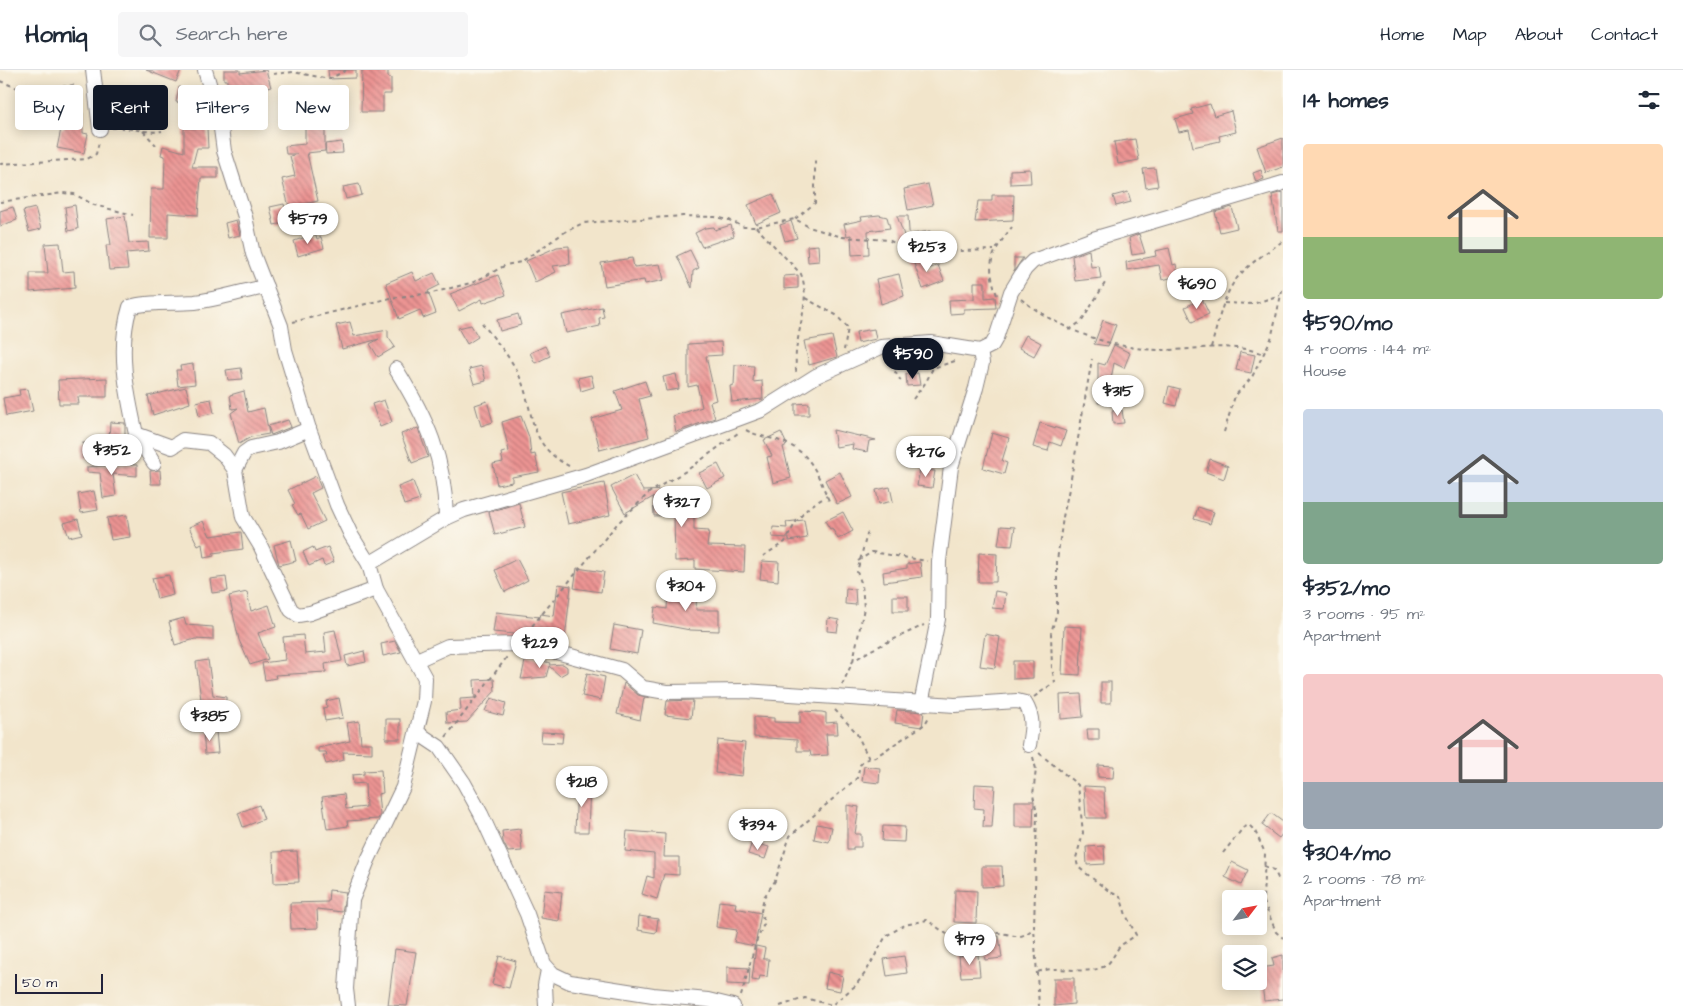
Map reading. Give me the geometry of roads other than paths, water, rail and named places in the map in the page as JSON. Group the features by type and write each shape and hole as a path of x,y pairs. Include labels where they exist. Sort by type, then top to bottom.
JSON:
{"street":[{"path":"93,70 95,85"},
{"path":"205,70 220,121 224,151 245,217 253,254 281,326 285,350 309,429 337,505 351,535 370,564 376,589 417,660 425,678 418,733 403,788 368,860 352,900 346,989 348,1006"},
{"path":"370,564 446,518 482,504 586,475 762,410 796,388 842,363 881,347 931,342 980,351 992,345 996,338 1011,292 1025,269 1044,255 1283,184"},
{"path":"154,464 136,434 126,390 126,320 130,307 145,302 172,304 226,298 266,287"},
{"path":"922,704 938,619 939,561 951,467 978,380 982,363 980,351"},
{"path":"396,369 422,413 442,466 446,489 446,518"},
{"path":"234,470 244,452 251,448 278,442 309,429"},
{"path":"136,434 172,447 182,440 209,442 224,455 234,470 243,517 260,545 291,610 298,616 376,589"},
{"path":"417,660 448,646 517,644 549,650 622,670 643,688 666,692 745,691 955,705 1016,701 1025,703 1033,723 1030,745"},
{"path":"418,733 439,747 448,758 481,814 527,914 548,970 570,982 652,995 737,1001"},
{"path":"546,1006 545,985 548,970"}]}
